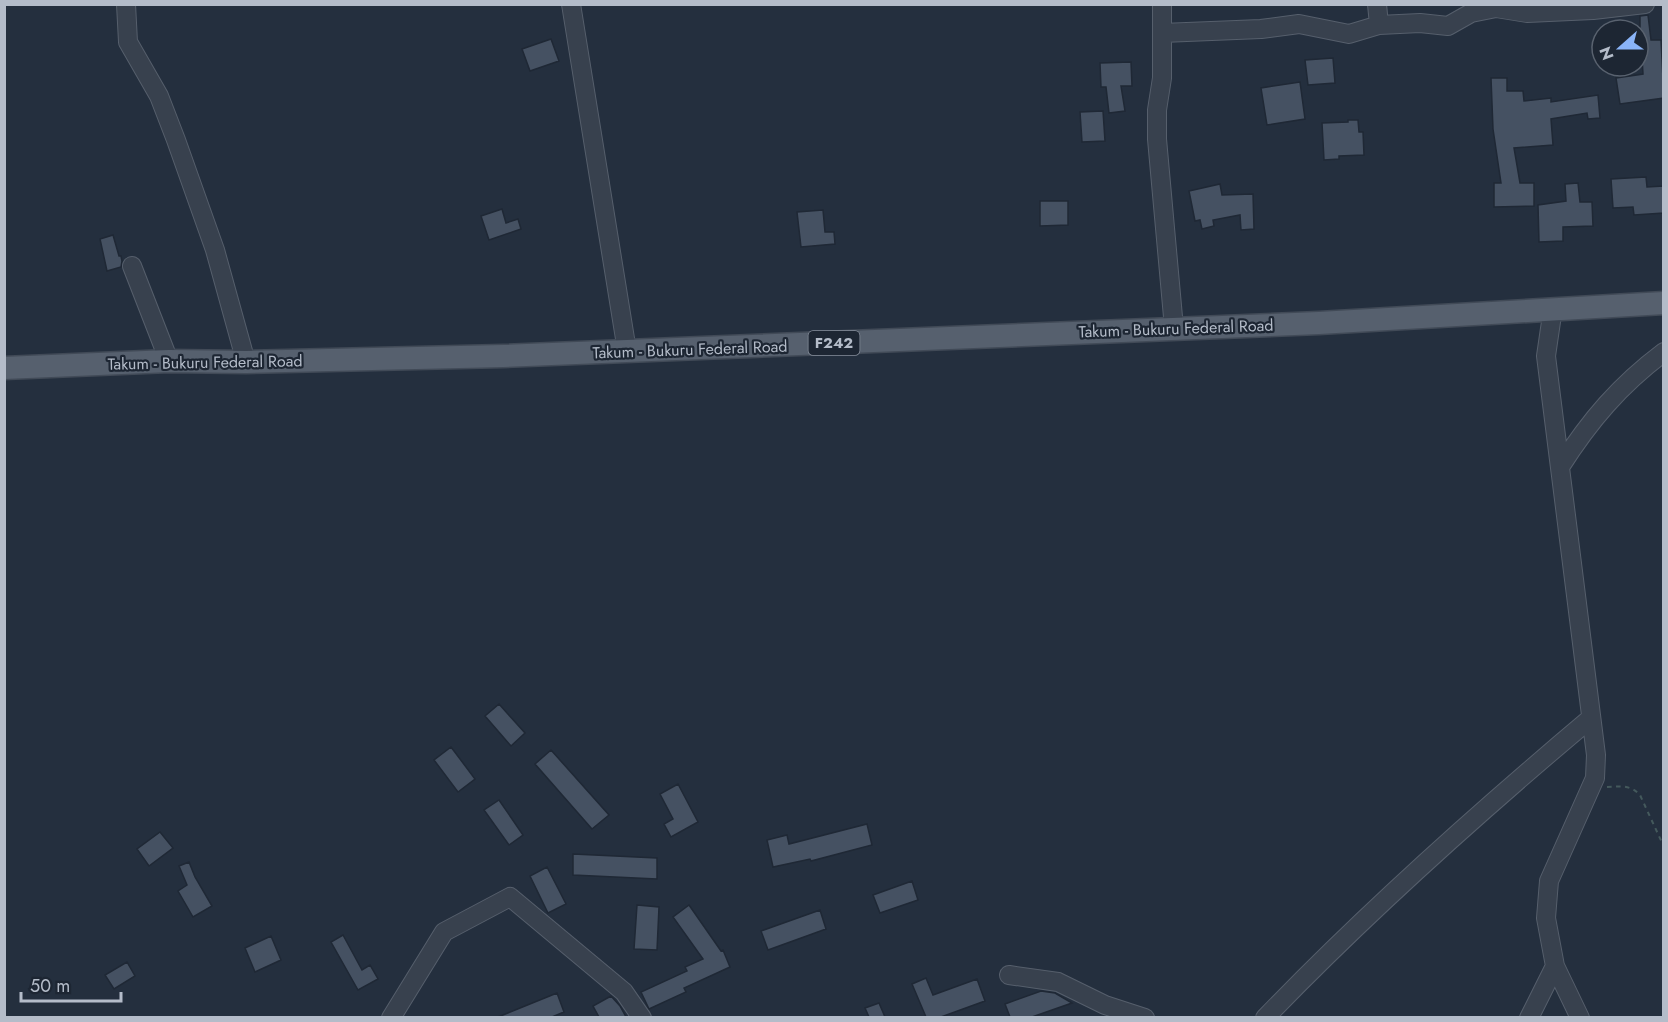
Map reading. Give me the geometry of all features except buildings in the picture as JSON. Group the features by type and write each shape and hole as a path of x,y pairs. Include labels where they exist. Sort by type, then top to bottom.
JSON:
{"main road":[{"name":"Takum - Bukuru Federal Road","path":"4,368 169,361 246,362 503,356 1319,323 1664,303"}],"street":[{"path":"126,4 128,42 159,96 180,151 216,250 246,362"},
{"path":"571,4 627,351"},
{"path":"1162,4 1162,78 1157,110 1157,139 1174,328"},
{"path":"1377,4 1379,25"},
{"path":"1162,33 1261,29 1299,24 1349,34 1379,25 1420,23 1448,26 1471,14 1496,8 1527,13 1645,4"},
{"path":"132,266 169,361"},
{"path":"1553,308 1546,356 1596,755 1595,778 1549,881 1546,918 1555,966 1580,1017"},
{"path":"1560,466 1582,432 1633,375 1664,352"},
{"path":"1265,1017 1433,854 1502,792 1591,718"},
{"path":"392,1017 444,932 510,897 624,992 642,1017"},
{"path":"1529,1017 1555,966"},
{"path":"1009,975 1058,982 1105,1005 1145,1017"}],"path":[{"path":"1587,796 1608,787 1634,788 1648,810 1664,847"}]}
